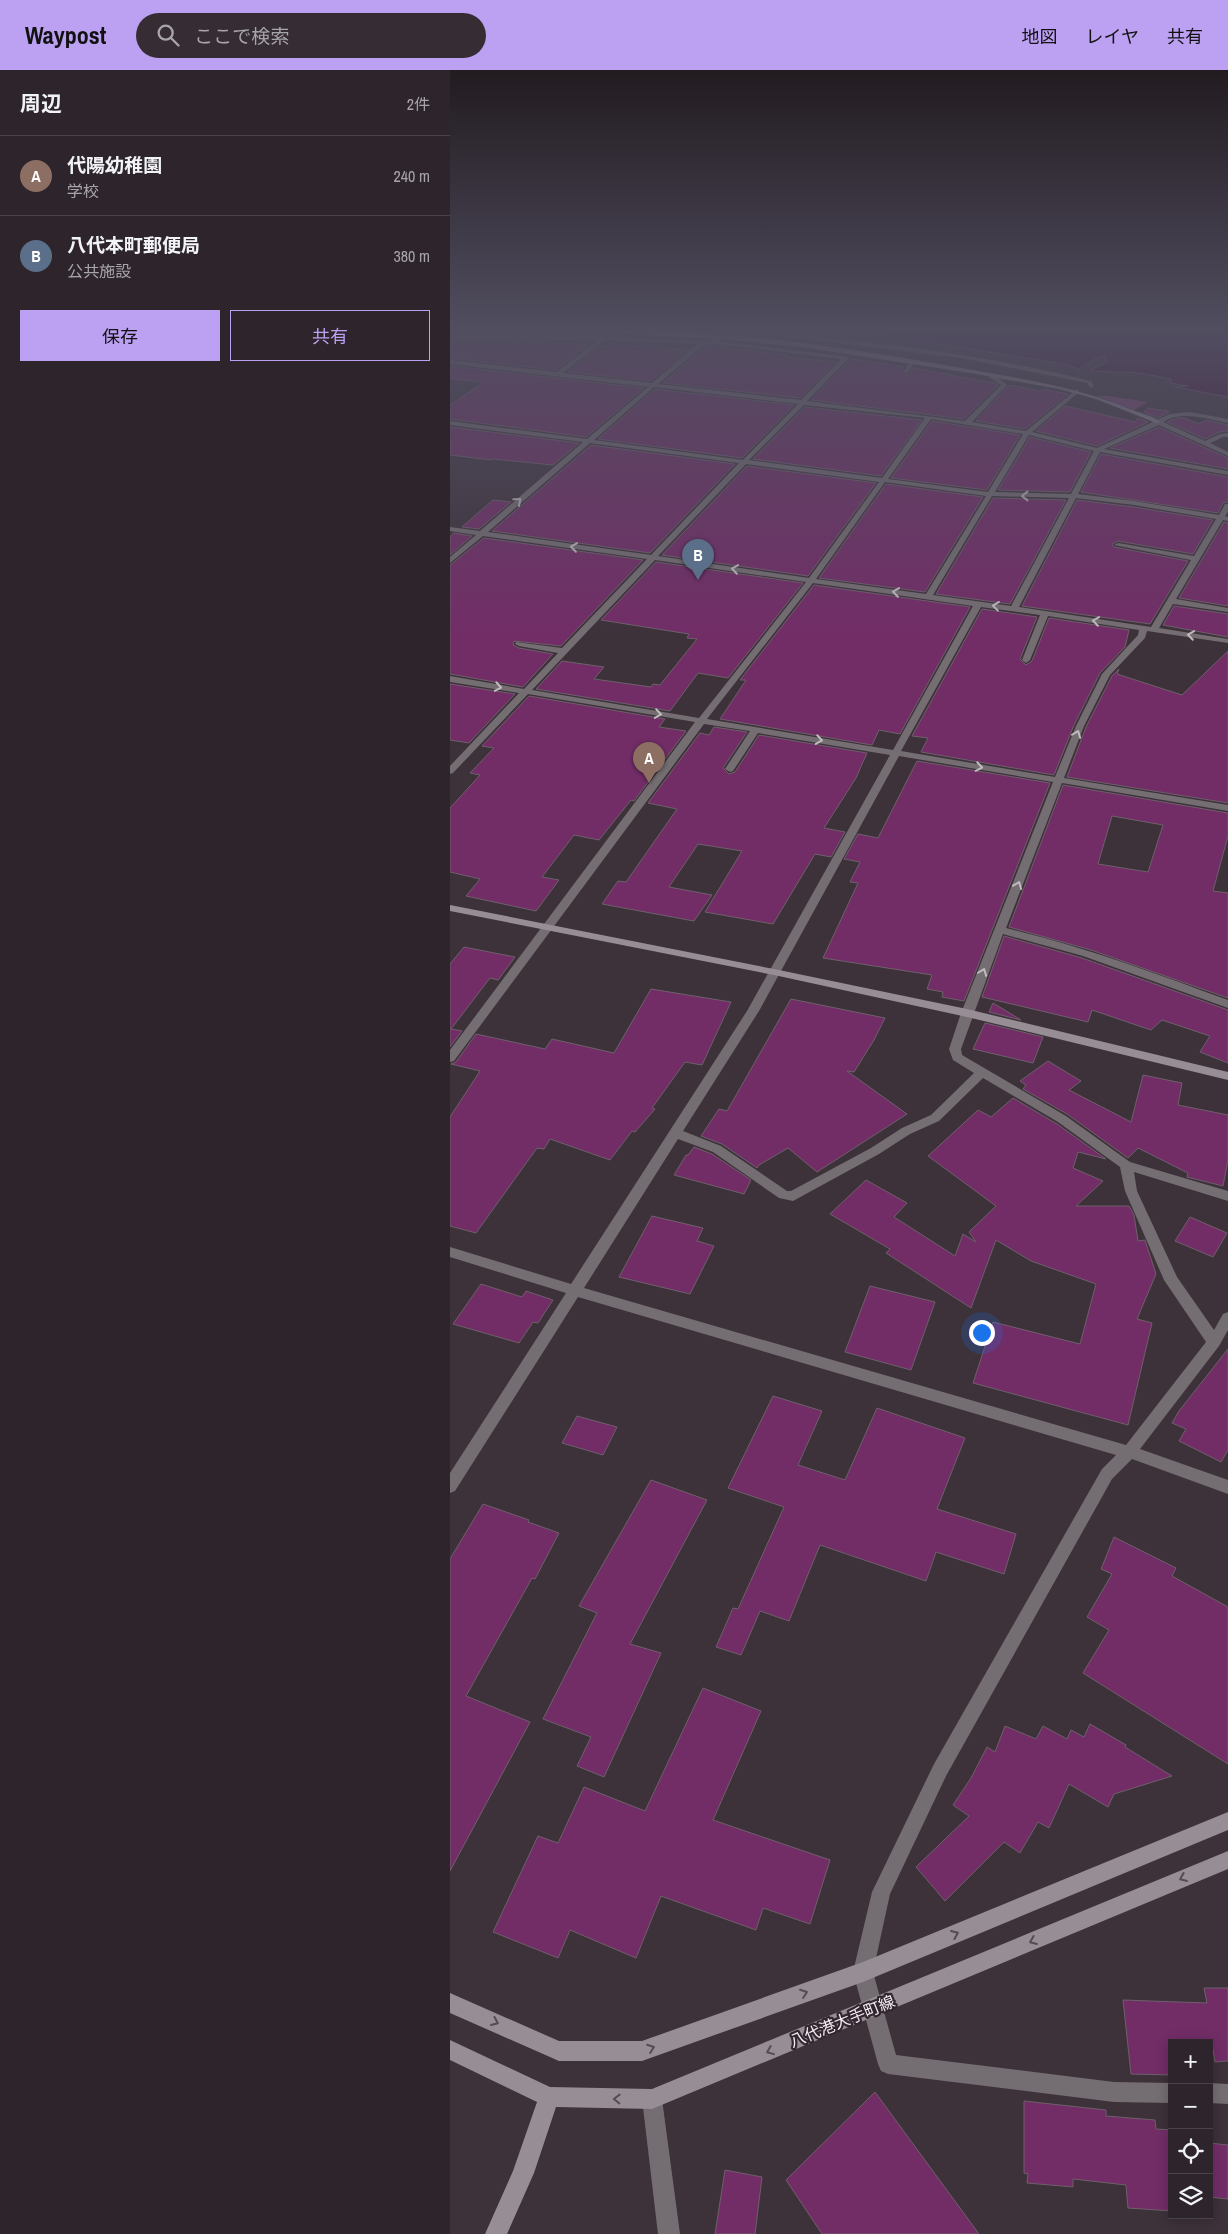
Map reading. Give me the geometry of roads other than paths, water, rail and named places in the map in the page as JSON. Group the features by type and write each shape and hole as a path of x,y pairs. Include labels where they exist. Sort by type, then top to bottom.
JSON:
{"street":[{"path":"522,433 989,494 1074,496 1134,503 1224,519"},
{"path":"450,561 596,433"},
{"path":"450,771 772,433"},
{"path":"450,1058 701,721 812,580 918,433"},
{"path":"928,597 989,494 1028,433 1098,450 1228,473"},
{"path":"1014,609 1098,450 1134,433"},
{"path":"1184,433 1228,454"},
{"path":"1206,442 1222,435 1228,435"},
{"path":"1228,506 1224,519 1196,559 1171,601 1149,629 1106,674 1080,726 967,1013 955,1049 957,1057 1062,1119 1126,1165 1228,1196"},
{"path":"450,529 1228,641"},
{"path":"1118,545 1196,559"},
{"path":"1171,601 1228,610"},
{"path":"450,1486 753,1011 978,604"},
{"path":"1026,660 1045,614"},
{"path":"518,644 564,651"},
{"path":"450,679 1228,808"},
{"path":"730,769 755,730"},
{"path":"450,908 774,972 967,1013 1228,1076"},
{"path":"1000,930 1074,950 1228,1004"},
{"path":"676,1133 717,1149 784,1195 792,1196 866,1156 906,1131 935,1118 982,1072"},
{"path":"1126,1165 1131,1191 1171,1280 1214,1342"},
{"path":"450,1252 576,1291 1129,1452 1228,1487"},
{"path":"1168,2093 1114,2092 888,2064 863,1972 881,1892 940,1770 1107,1474 1129,1452 1214,1342 1228,1318"},
{"path":"450,2003 559,2050 642,2052 863,1972 1228,1821"},
{"name":"八代港大手町線","path":"450,2050 549,2097 652,2099 1228,1860"},
{"path":"1213,2093 1228,2094"},
{"path":"496,2234 522,2172 549,2097"},
{"path":"652,2099 669,2234"}],"place":[{"name":"八代本町郵便局","path":"698,580"},
{"name":"代陽幼稚園","path":"649,783"}]}
